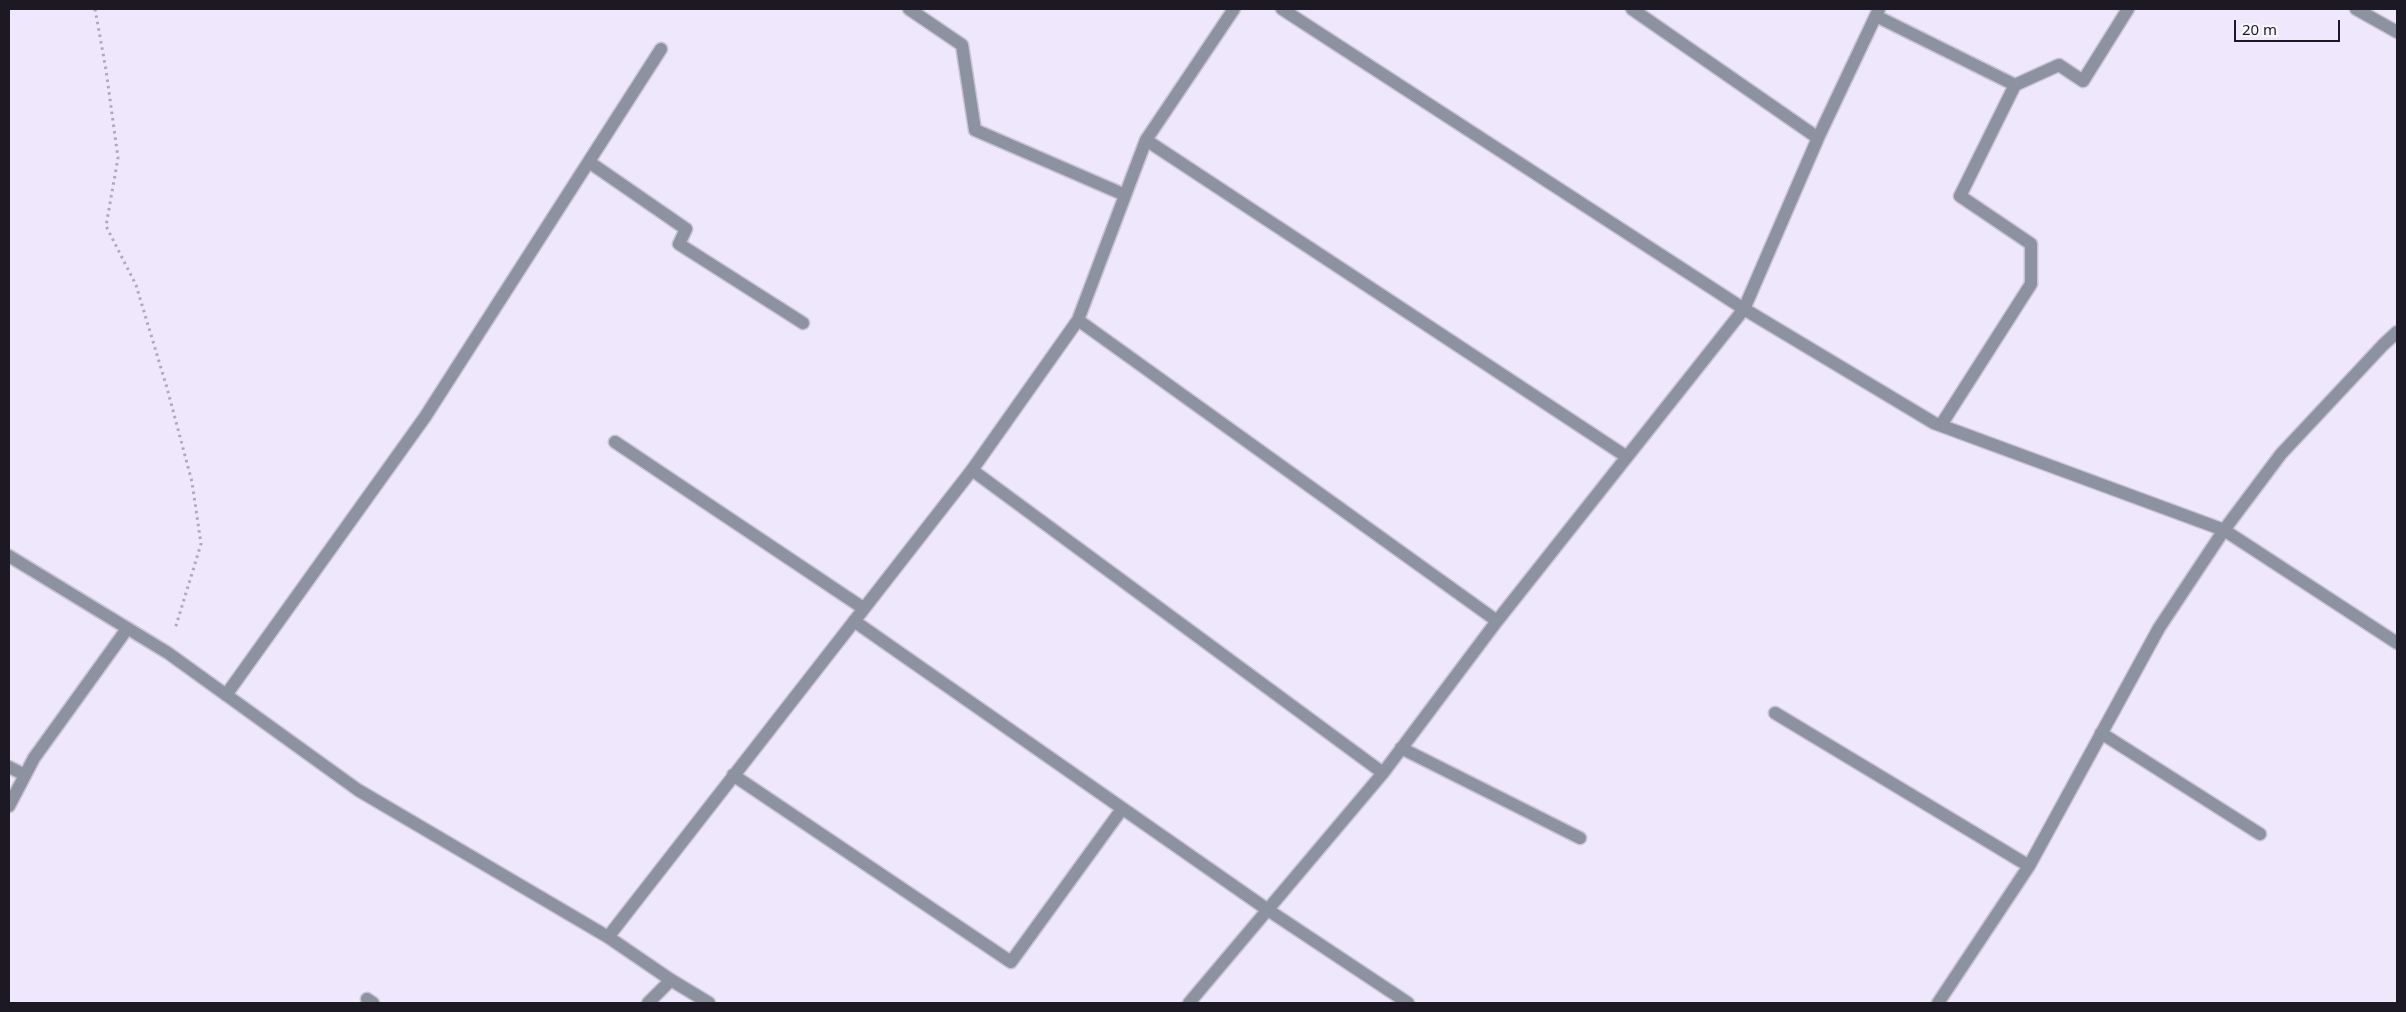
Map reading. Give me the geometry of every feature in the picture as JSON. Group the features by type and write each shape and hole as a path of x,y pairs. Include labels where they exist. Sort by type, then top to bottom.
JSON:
{"street":[{"path":"909,9 962,45 975,130 1125,194"},
{"path":"608,937 972,470 1078,320 1146,140 1234,9"},
{"path":"1282,9 1744,309 1934,423 2224,530 2397,643"},
{"path":"1632,9 1818,138"},
{"path":"1941,425 2031,284 2031,244 1960,196 2015,85 2059,65 2083,81 2128,9"},
{"path":"2356,9 2397,32"},
{"path":"1189,1003 1383,772 1497,621 1744,309 1818,138 1878,12 2015,85"},
{"path":"226,695 425,417 661,49"},
{"path":"1146,140 1627,456"},
{"path":"589,162 686,229 680,244 803,323"},
{"path":"1078,320 1497,621"},
{"path":"1938,1003 2029,866 2158,628 2224,530 2281,454 2376,351 2397,332"},
{"path":"615,442 863,608"},
{"path":"972,470 1383,772"},
{"path":"9,556 168,653 358,790 608,937 671,980 709,1003"},
{"path":"854,621 1268,910 1408,1003"},
{"path":"9,806 34,758 127,629"},
{"path":"1775,713 2029,866"},
{"path":"2101,733 2260,834"},
{"path":"1401,748 1580,838"},
{"path":"9,766 25,776"},
{"path":"733,775 1011,962 1122,809"},
{"path":"648,1003 671,980"}],"path":[{"path":"95,9 106,70 118,158 106,226 136,285 167,388 192,482 201,544 168,653"}]}
